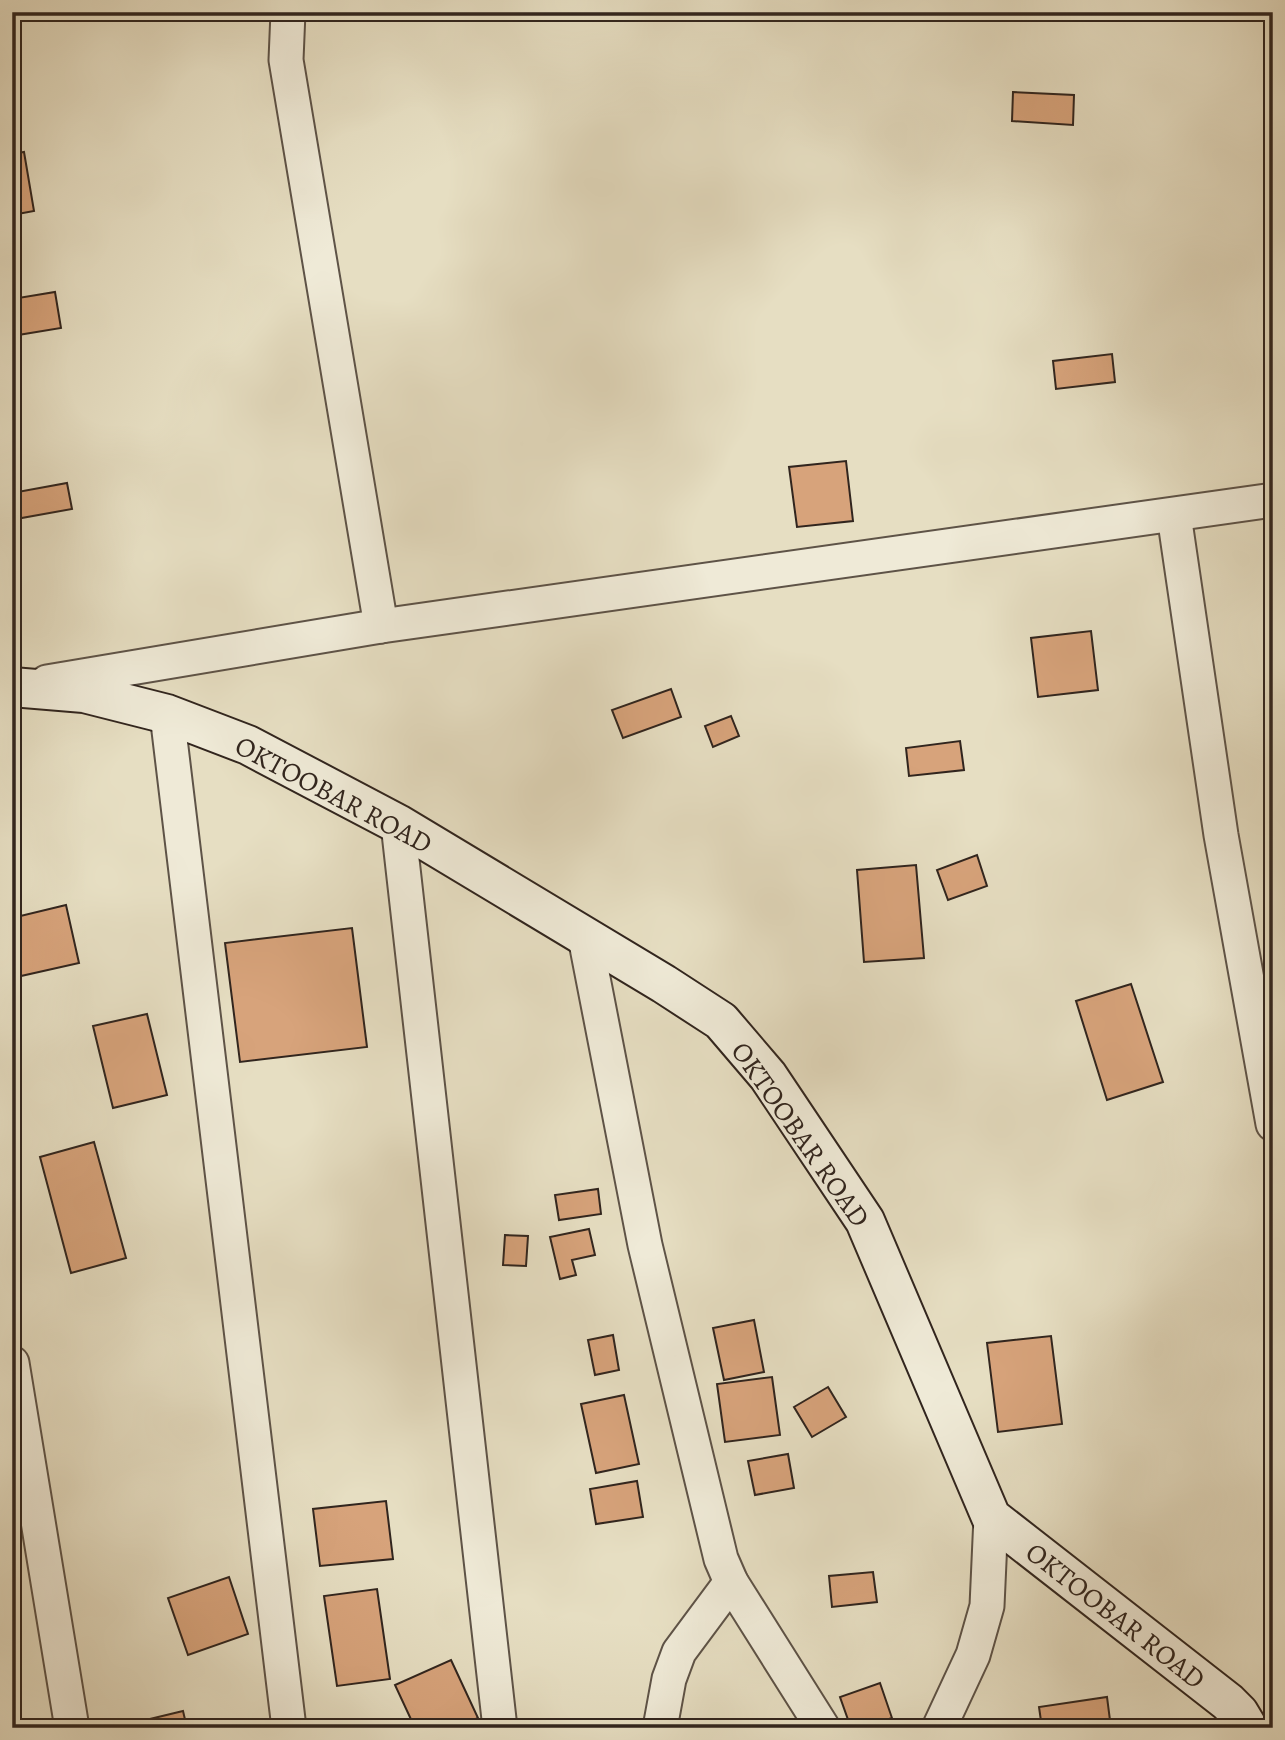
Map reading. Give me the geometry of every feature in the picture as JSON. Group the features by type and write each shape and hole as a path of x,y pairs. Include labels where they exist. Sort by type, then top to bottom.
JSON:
{"street":[{"path":"288,12 286,60 381,626"},
{"path":"13,687 381,626 1273,500"},
{"path":"1174,514 1222,835 1273,1124"},
{"name":"OKTOOBAR ROAD","path":"13,687 84,693 167,714 248,745 398,824 721,1021 768,1076 865,1221 991,1517 1228,1702 1248,1728"},
{"path":"167,714 289,1728"},
{"path":"398,824 500,1728"},
{"path":"585,937 645,1245 721,1559 731,1582 824,1728"},
{"path":"12,1363 72,1728"},
{"path":"939,1728 973,1655 987,1606 991,1517"},
{"path":"660,1728 668,1679 679,1652 731,1582"}],"building":[{"path":"1013,92 1074,95 1073,125 1012,121"},
{"path":"24,152 34,211 12,215 12,154"},
{"path":"55,292 61,328 12,336 12,299"},
{"path":"1112,354 1115,382 1056,389 1053,361"},
{"path":"846,461 853,521 797,527 789,467"},
{"path":"67,483 72,509 16,519 12,493"},
{"path":"1091,631 1098,690 1038,697 1031,638"},
{"path":"671,689 681,717 623,738 612,710"},
{"path":"731,716 739,736 713,747 705,726"},
{"path":"960,741 964,770 909,776 906,748"},
{"path":"977,855 987,886 948,900 937,870"},
{"path":"916,865 924,958 864,962 857,870"},
{"path":"66,905 79,963 21,976 12,938 12,918"},
{"path":"352,928 367,1047 240,1062 225,943"},
{"path":"1131,984 1163,1082 1107,1100 1076,1001"},
{"path":"147,1014 167,1095 113,1108 93,1026"},
{"path":"94,1142 126,1258 71,1273 40,1157"},
{"path":"598,1189 601,1214 559,1220 555,1195"},
{"path":"589,1229 595,1255 572,1260 576,1275 560,1279 550,1237"},
{"path":"505,1235 528,1236 526,1266 503,1265"},
{"path":"754,1320 764,1372 724,1380 713,1328"},
{"path":"613,1335 619,1370 595,1375 588,1340"},
{"path":"1051,1336 1062,1424 998,1432 987,1343"},
{"path":"772,1377 780,1435 725,1442 717,1384"},
{"path":"828,1387 846,1417 812,1437 794,1407"},
{"path":"624,1395 639,1464 596,1473 581,1404"},
{"path":"788,1454 794,1488 755,1495 748,1461"},
{"path":"637,1481 643,1517 596,1524 590,1489"},
{"path":"386,1501 393,1559 320,1566 313,1509"},
{"path":"873,1572 877,1602 832,1607 829,1576"},
{"path":"229,1577 248,1634 188,1655 168,1598"},
{"path":"377,1589 390,1679 337,1686 324,1596"},
{"path":"451,1660 478,1718 456,1728 415,1728 395,1685"},
{"path":"880,1683 892,1718 862,1728 851,1728 840,1697"},
{"path":"1107,1697 1111,1728 1042,1728 1039,1707"},
{"path":"183,1711 187,1728 126,1728 125,1725"}]}
